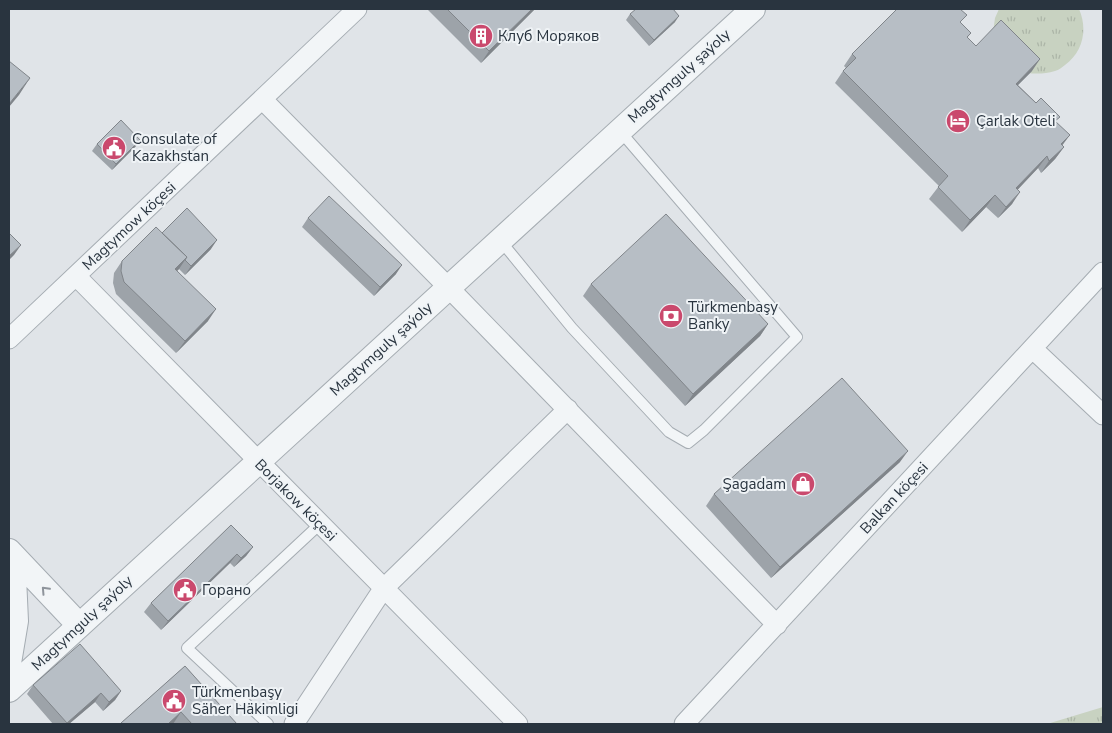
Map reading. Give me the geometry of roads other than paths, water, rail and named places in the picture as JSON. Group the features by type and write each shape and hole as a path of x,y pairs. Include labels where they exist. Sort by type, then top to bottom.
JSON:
{"street":[{"name":"Magtymow köçesi","path":"9,339 358,9"},
{"name":"Magtymguly şaýoly","path":"9,690 753,9"},
{"path":"262,99 777,624"},
{"name":"Balkan köçesi","path":"684,724 1103,272"},
{"name":"Borjakow köçesi","path":"76,276 518,724"},
{"path":"1033,349 1103,415"},
{"path":"294,724 383,588 568,409"},
{"path":"9,551 79,625"},
{"path":"9,558 14,577 16,621 9,663"}],"lane":[{"path":"500,240 572,328 669,432 688,444 704,430 797,336 619,131"},
{"path":"268,724 187,648 320,524"}],"place":[{"name":"Клуб Моряков","path":"481,36"},
{"name":"Çarlak Oteli","path":"958,121"},
{"name":"Consulate of Kazakhstan","path":"114,148"},
{"name":"Türkmenbaşy Banky","path":"671,316"},
{"name":"Şagadam","path":"803,484"},
{"name":"Горано","path":"185,590"},
{"name":"Türkmenbaşy Säher Häkimligi","path":"174,701"}]}
